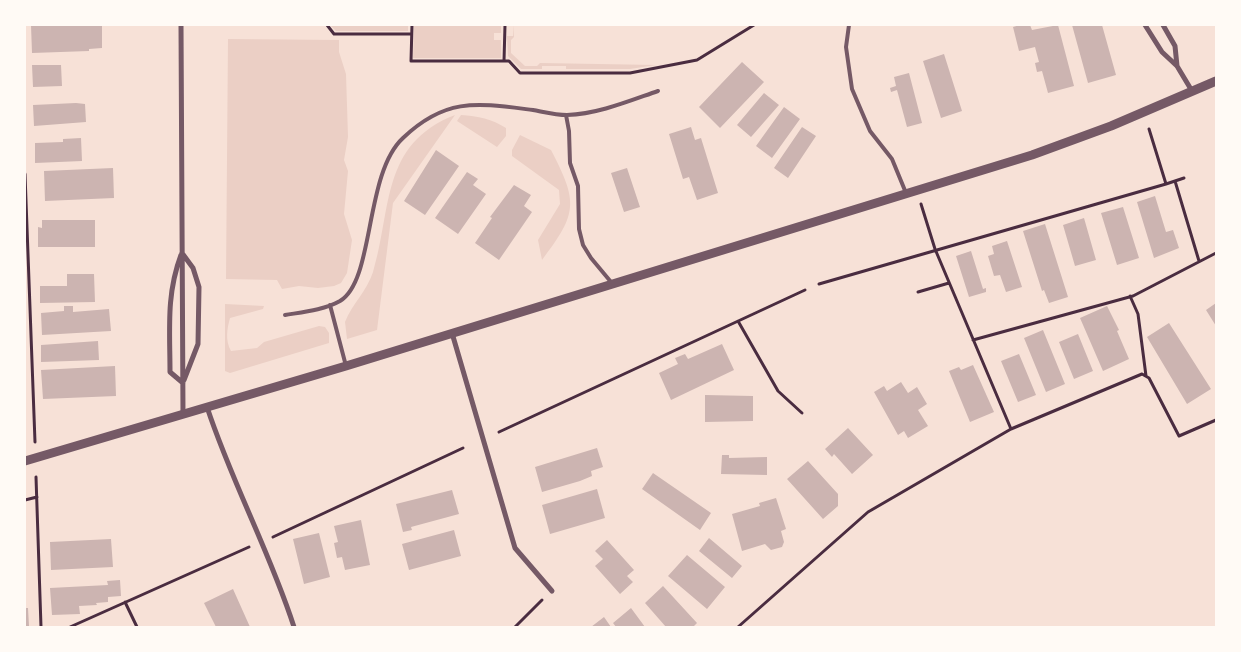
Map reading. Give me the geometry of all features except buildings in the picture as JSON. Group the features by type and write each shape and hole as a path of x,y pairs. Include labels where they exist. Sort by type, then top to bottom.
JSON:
{"street":[{"path":"181,25 183,415"},
{"path":"1145,25 1162,52 1177,66 1192,92"},
{"path":"1163,25 1175,46 1177,66"},
{"path":"25,461 346,366 1032,155 1111,126 1216,81"},
{"path":"182,253 171,284 170,372 183,383"},
{"path":"182,253 193,268 199,287 198,344 183,383"},
{"path":"452,333 515,548 552,590"},
{"path":"208,407 224,458 262,542 294,627"}],"lane":[{"path":"849,25 846,47 848,68 855,97 870,131 896,167 907,194"},
{"path":"286,315 342,300 352,287 361,270 377,190 387,158 400,140 421,121 457,106 473,104 566,115 613,106 658,91"},
{"path":"566,115 570,131 570,163 578,186 579,229 583,245 591,258 613,284"},
{"path":"330,304 346,366"}],"path":[{"path":"326,25 334,34 412,34"},
{"path":"412,25 411,61 509,61 520,72 630,73 697,60 754,25"},
{"path":"504,25 504,61"},
{"path":"1149,129 1166,184"},
{"path":"25,174 35,442"},
{"path":"819,284 1184,178"},
{"path":"1175,181 1199,261"},
{"path":"917,191 935,250 1011,429"},
{"path":"973,340 1130,296 1216,253"},
{"path":"918,292 949,283"},
{"path":"499,432 805,290"},
{"path":"1130,296 1138,314 1146,376"},
{"path":"738,321 778,391 802,413"},
{"path":"738,627 868,512 1011,429 1142,374 1149,378 1179,436 1216,420"},
{"path":"36,477 41,627"},
{"path":"25,500 37,497"},
{"path":"515,627 552,590"},
{"path":"125,602 137,627"}],"shaded area":[{"path":"330,25 408,25 408,31 336,31"},
{"path":"414,25 501,25 501,33 494,33 494,40 501,40 501,58 413,58"},
{"path":"513,25 514,37 511,40 511,53 525,66 537,66 540,63 656,65 630,69 566,69 566,66 542,66 542,69 521,69 508,56 507,36 513,36"},
{"path":"228,39 339,40 339,52 346,74 348,137 344,160 348,171 344,214 352,240 347,273 341,283 318,288 299,286 282,289 277,280 226,279"},
{"path":"455,115 393,203 377,330 347,339 345,322 373,272 393,181 401,161 413,143 431,128"},
{"path":"461,115 479,117 495,122 506,128 506,136 497,147 457,121"},
{"path":"520,135 551,150 570,195 568,218 554,244 542,260 538,240 560,204 559,190 512,156 512,150"},
{"path":"225,304 264,306 263,309 230,318 227,334 231,351 257,348 264,342 319,326 325,327 329,333 329,343 230,373 225,371"}]}
